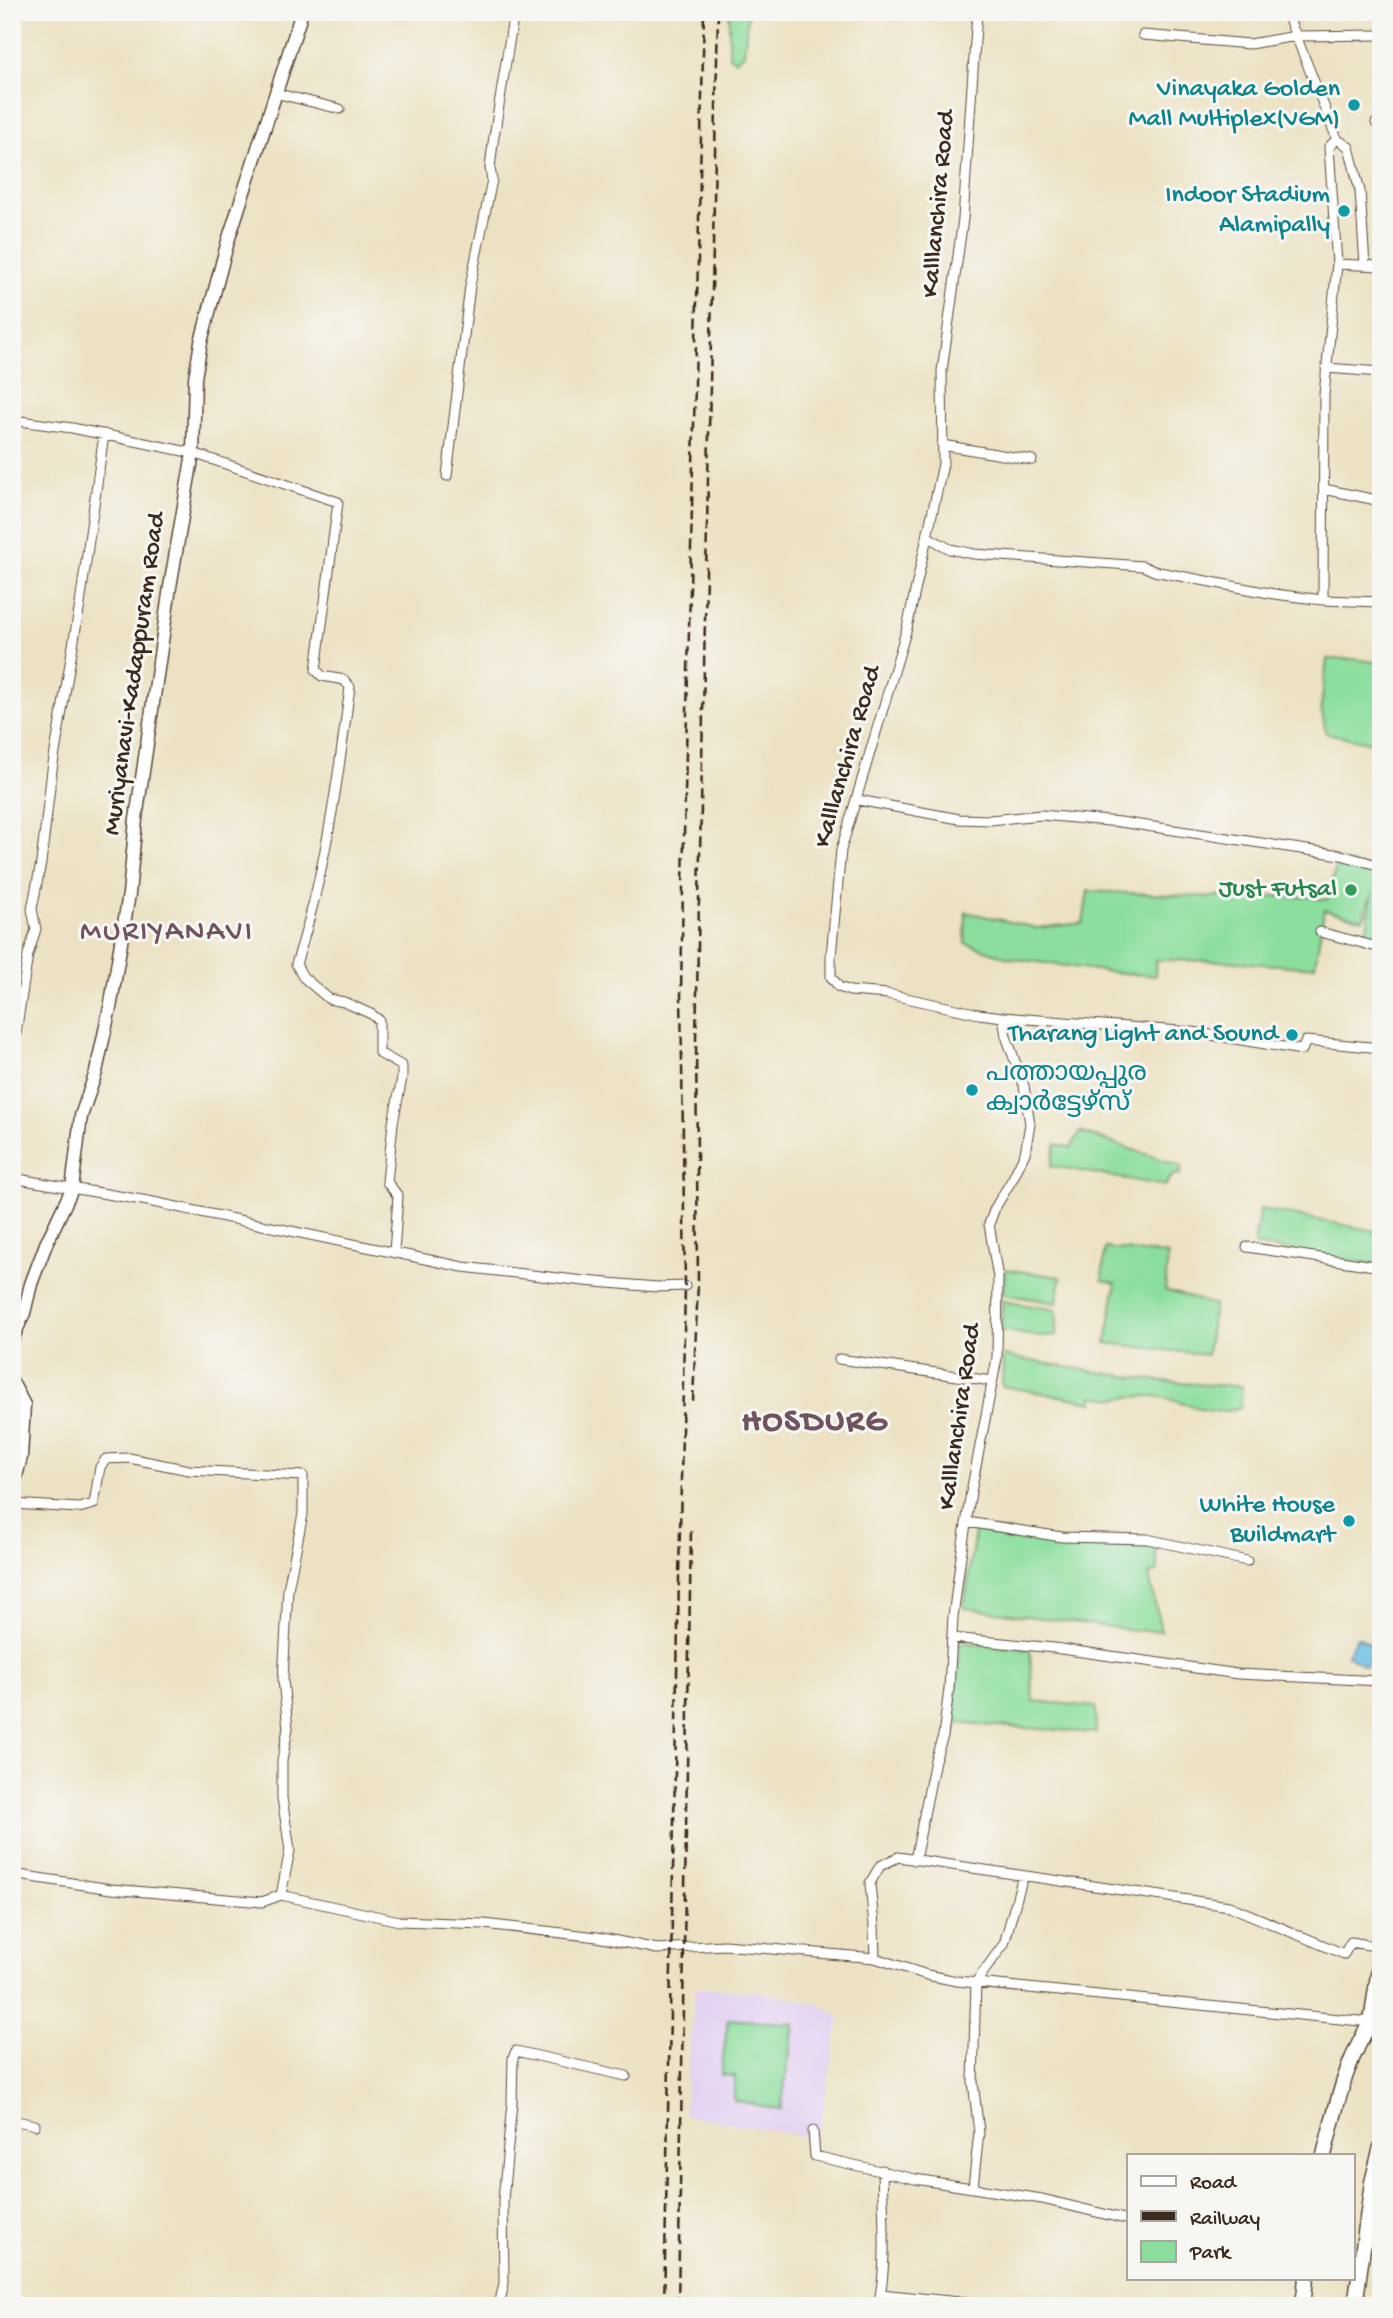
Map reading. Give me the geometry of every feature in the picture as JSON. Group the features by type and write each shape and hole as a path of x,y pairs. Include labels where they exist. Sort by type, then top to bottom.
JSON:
{"highway":[{"path":"1324,2154 1342,2080 1370,2022 1381,2007"},
{"path":"1355,2306 1372,2182 1381,2147"},
{"path":"1303,2306 1306,2280"}],"main road":[{"name":"Muriyanavi-Kadappuram Road","path":"12,1340 24,1313 31,1283 46,1244 72,1189 81,1116 96,1072 111,1003 130,894 136,819 170,587 193,453 195,378 201,342 228,241 302,12"},
{"path":"12,1382 24,1405 21,1457 12,1492"},
{"path":"1370,2022 1381,1947"}],"street":[{"path":"447,476 470,286 492,180 490,168 493,143 514,12"},
{"name":"Kalllanchira Road","path":"915,1860 935,1760 943,1737 953,1617 967,1522 997,1358 999,1278 989,1224 1025,1153 1030,1124 1024,1086 1006,1036 1003,1017 888,994 850,991 839,987 831,976 831,956 841,850 907,628 943,464 942,370 963,219 977,12"},
{"path":"1286,12 1337,139 1349,148 1360,191 1365,265"},
{"path":"1143,35 1250,44 1296,36 1381,36"},
{"path":"275,93 340,109"},
{"path":"1323,600 1326,368 1337,264 1329,147 1337,139"},
{"path":"1337,264 1381,266"},
{"path":"1326,368 1381,372"},
{"path":"1381,400 1381,419"},
{"path":"12,420 104,434 193,453 338,502 316,670 322,676 344,680 350,687 339,773 313,912 296,964 303,977 329,999 344,1002 379,1020 379,1053 401,1066 402,1078 393,1122 387,1182 398,1196 394,1253"},
{"path":"12,1059 28,955 36,929 32,909 104,434"},
{"path":"942,445 1032,460"},
{"path":"1324,489 1381,501"},
{"path":"928,537 950,549 974,554 1143,566 1154,571 1323,600 1381,602"},
{"path":"858,800 959,819 989,820 1041,815 1120,822 1341,855 1381,866"},
{"path":"1320,932 1381,948"},
{"path":"1003,1017 1192,1032 1302,1050 1306,1041 1381,1048"},
{"path":"12,1178 148,1201 463,1267 584,1281 657,1287 685,1286"},
{"path":"1247,1247 1381,1266"},
{"path":"839,1359 992,1381"},
{"path":"12,1504 79,1507 94,1504 100,1467 106,1459 129,1458 189,1470 303,1476 303,1514 288,1589 283,1681 288,1728 282,1761 282,1798 290,1850 281,1895"},
{"path":"967,1522 1062,1537 1147,1539 1247,1561"},
{"path":"952,1638 1054,1648 1238,1674 1381,1681"},
{"path":"875,1958 870,1884 880,1866 898,1857 1229,1906 1344,1954 1351,1942 1381,1947"},
{"path":"12,1874 111,1889 248,1901 262,1902 281,1895 399,1921 484,1924 597,1937 657,1949 723,1945 875,1958 927,1975 957,1981 1370,2022"},
{"path":"973,2187 979,2132 973,2082 976,1982 1004,1944 1023,1876"},
{"path":"499,2306 504,2283 503,2200 512,2103 513,2058 516,2051 626,2076"},
{"path":"12,2120 35,2124"},
{"path":"813,2131 814,2156 915,2179 1042,2199 1127,2220"},
{"path":"878,2306 884,2240 882,2171"},
{"path":"881,2294 998,2306"}],"shaded area":[{"path":"695,1987 767,1993 815,2003 840,2016 819,2130 802,2136 684,2115"}],"green space":[{"path":"729,12 748,12 744,54 735,60 729,56"},
{"path":"1327,659 1381,663 1381,745 1326,733 1321,707"},
{"path":"1338,861 1379,870 1377,877 1381,878 1381,939 1366,935 1372,892 1363,919 1324,910 1315,965 1302,967 1226,961 1156,960 1155,976 1009,958 965,943 966,912 1037,928 1083,923 1088,891 1212,897 1310,897 1327,900"},
{"path":"1080,1132 1181,1166 1181,1174 1173,1175 1165,1186 1051,1166 1056,1144 1071,1148"},
{"path":"1260,1209 1381,1232 1381,1265 1254,1245"},
{"path":"1105,1248 1168,1255 1165,1290 1214,1305 1207,1355 1106,1343 1116,1283 1102,1280"},
{"path":"1005,1269 1061,1277 1057,1303 1003,1294"},
{"path":"1002,1301 1057,1310 1056,1336 1040,1337 1001,1330"},
{"path":"1003,1356 1152,1380 1242,1386 1241,1406 1230,1410 1208,1410 1152,1396 1093,1396 1093,1402 1002,1386"},
{"path":"993,1529 1050,1541 1155,1547 1158,1571 1149,1575 1161,1631 1133,1630 964,1608 975,1530"},
{"path":"960,1642 1030,1650 1033,1701 1096,1707 1096,1733 953,1723"},
{"path":"728,2019 794,2024 781,2110 734,2100 735,2076 721,2075"}],"water":[{"path":"1357,1637 1375,1646 1366,1666 1347,1655"}],"railway":[{"path":"664,2306 685,1286 681,991 704,12"},
{"path":"693,1401 698,1282 696,1040 718,12"},
{"path":"678,2306 691,1531"}],"place":[{"name":"Vinayaka Golden Mall Multiplex(VGM)","path":"1354,105"},
{"name":"Indoor Stadium Alamipally","path":"1344,211"},
{"name":"Just Futsal","path":"1351,890"},
{"name":"Tharang Light and Sound","path":"1292,1035"},
{"name":"പത്തായപ്പുര ക്വാർട്ടേഴ്സ്","path":"972,1090"},
{"name":"White House Buildmart","path":"1349,1521"}],"district":[{"name":"MURIYANAVI","path":"167,933"},
{"name":"HOSDURG","path":"815,1423"}]}
